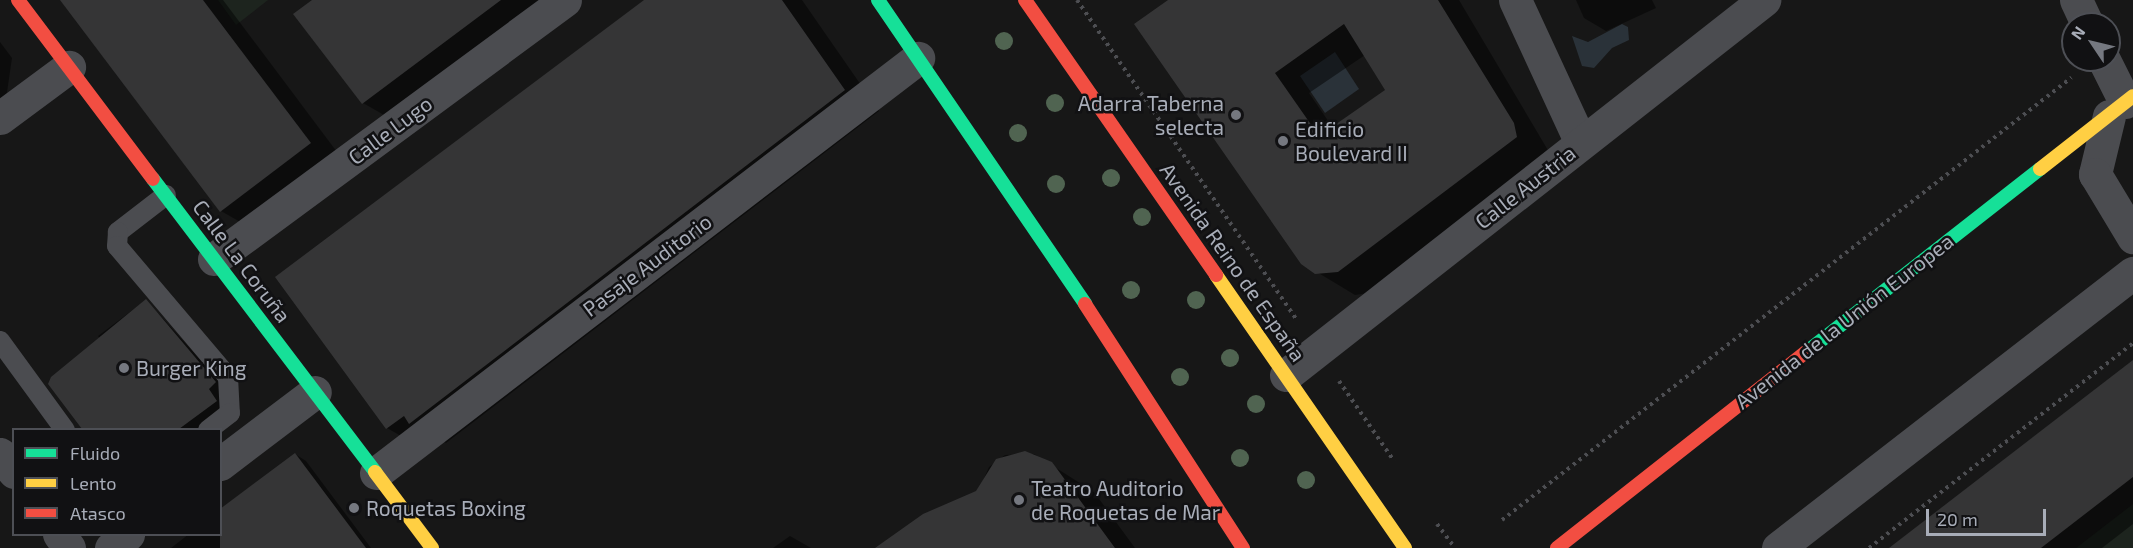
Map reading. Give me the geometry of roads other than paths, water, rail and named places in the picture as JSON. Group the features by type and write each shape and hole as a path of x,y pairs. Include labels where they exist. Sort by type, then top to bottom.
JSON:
{"street":[{"name":"Calle La Coruña","path":"18,0 432,548"},
{"name":"Calle Lugo","path":"214,259 565,0"},
{"path":"878,0 1030,218 1243,548"},
{"name":"Avenida Reino de España","path":"1024,0 1406,548"},
{"path":"1515,0 1581,143"},
{"name":"Calle Austria","path":"1286,375 1764,0"},
{"name":"Pasaje Auditorio","path":"376,473 918,58"},
{"path":"0,118 69,67"},
{"path":"2097,72 2122,105 2095,174 2133,237"},
{"name":"Avenida de la Unión Europea","path":"1557,548 2122,105"},
{"path":"1778,548 2133,273"},
{"path":"222,463 315,393"},
{"path":"0,454 12,469"},
{"path":"111,548 126,536"}],"lane":[{"path":"166,195 118,232 117,246 228,377 230,413 209,428"},
{"path":"0,341 64,428"}],"place":[{"name":"Adarra Taberna selecta","path":"1236,115"},
{"name":"Edificio Boulevard II","path":"1283,141"},
{"name":"Burger King","path":"124,368"},
{"name":"Teatro Auditorio de Roquetas de Mar","path":"1019,500"},
{"name":"Roquetas Boxing","path":"354,508"}]}
